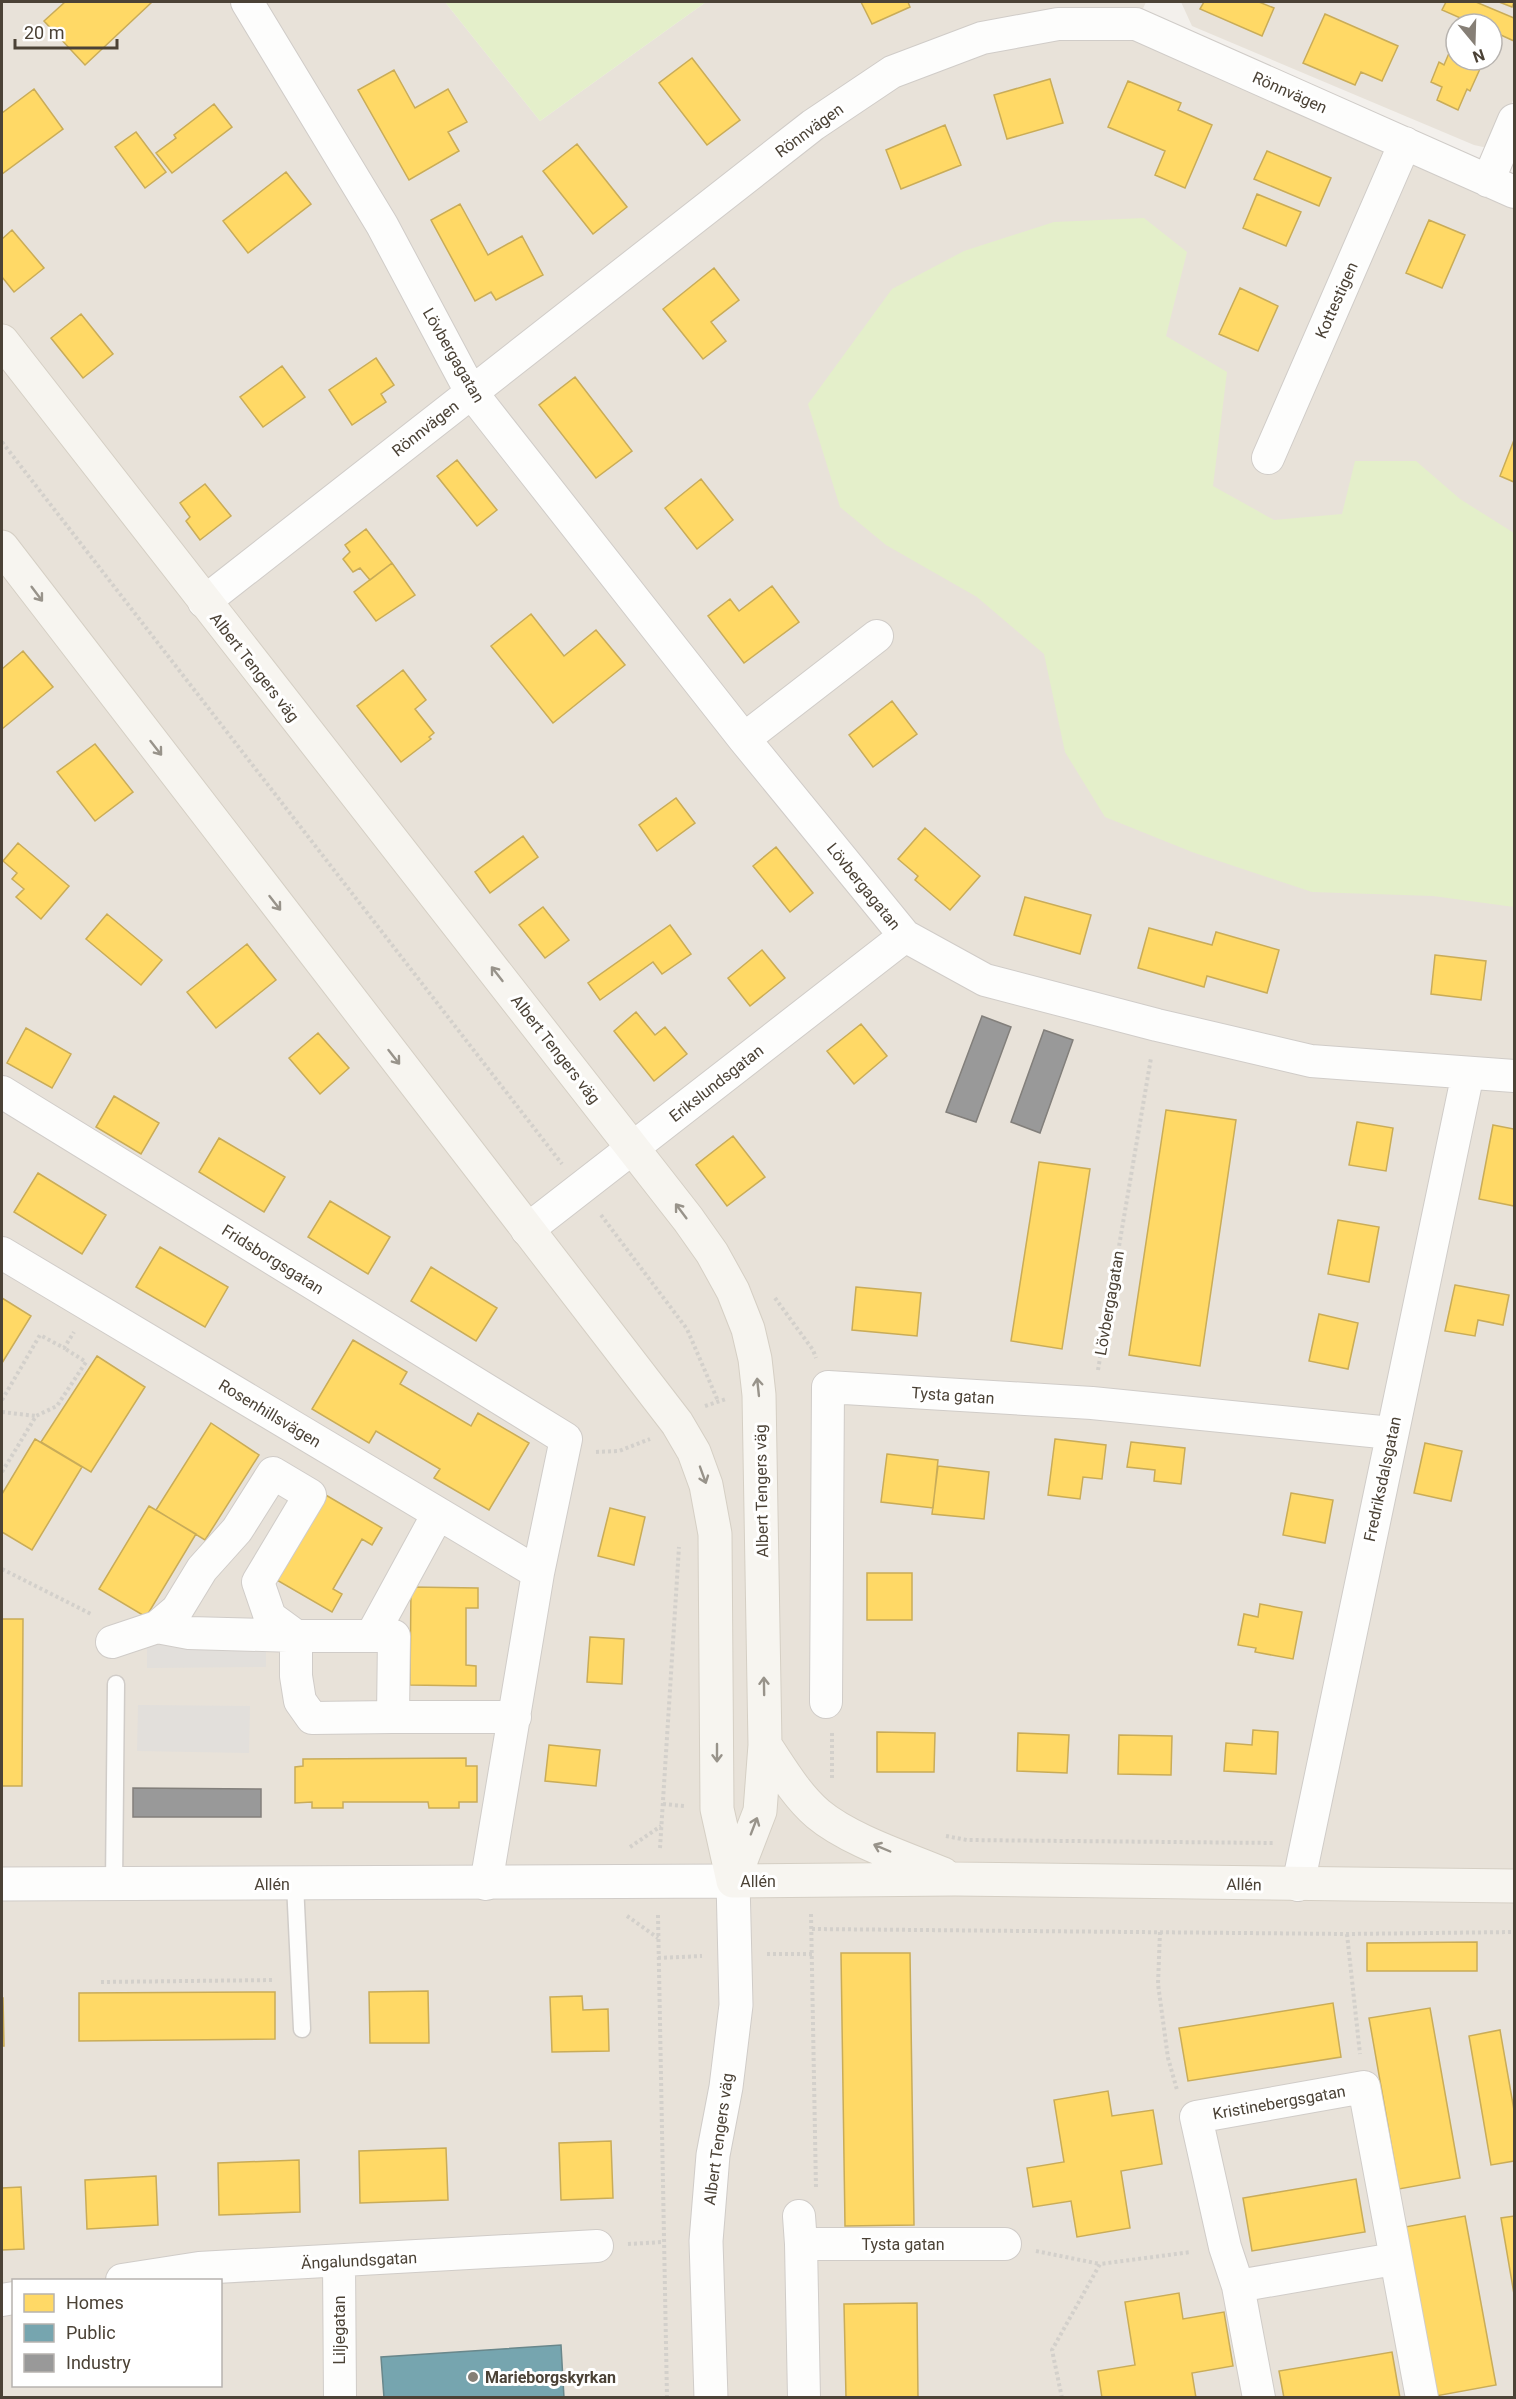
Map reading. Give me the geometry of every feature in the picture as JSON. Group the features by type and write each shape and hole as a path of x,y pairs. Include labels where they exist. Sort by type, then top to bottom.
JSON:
{"main road":[{"name":"Albert Tengers väg","path":"2,341 633,1148 712,1253 733,1291 748,1329 755,1359 759,1395 765,1745 760,1811 733,1881"},
{"name":"Albert Tengers väg","path":"2,547 677,1423 694,1452 706,1485 715,1534 717,1809 733,1881"},
{"path":"765,1745 791,1785 818,1814 842,1831 955,1879"},
{"name":"Allén","path":"733,1881 955,1879 1301,1870 1515,1886"}],"street":[{"name":"Lövbergagatan","path":"248,2 382,225 471,392 744,739 905,936 985,980 1157,1025 1311,1061 1515,1076"},
{"name":"Rönnvägen","path":"204,602 813,125 892,72 982,38 1058,24 1141,13 1405,143 1501,187"},
{"path":"1501,187 1515,120"},
{"name":"Kottestigen","path":"1268,458 1405,143"},
{"path":"744,739 877,636"},
{"name":"Erikslundsgatan","path":"527,1230 905,936"},
{"name":"Fredriksdalsgatan","path":"1301,1870 1468,1073"},
{"name":"Fridsborgsgatan","path":"2,1092 566,1439 538,1574"},
{"name":"Rosenhillsvägen","path":"2,1253 538,1574"},
{"name":"Tysta gatan","path":"826,1702 828,1387 1092,1403 1391,1433"},
{"path":"112,1642 157,1628 177,1610 202,1569 237,1530 273,1473 310,1495 258,1581"},
{"path":"372,1635 438,1514"},
{"path":"202,1569 221,1562 238,1566 258,1581 270,1617 296,1636"},
{"path":"486,1884 538,1574"},
{"path":"157,1628 189,1633 394,1636 393,1717"},
{"path":"296,1636 296,1676 300,1701 312,1718 514,1717"},
{"name":"Allén","path":"2,1884 486,1884 733,1881"},
{"name":"Albert Tengers väg","path":"711,2397 706,2241 713,2155 726,2087 736,2005 733,1881"},
{"name":"Kristinebergsgatan","path":"1259,2397 1238,2286 1226,2247 1196,2117 1364,2087 1394,2259 1422,2397"},
{"path":"800,2230 804,2397"},
{"name":"Tysta gatan","path":"800,2230 1005,2244"},
{"name":"Ängalundsgatan","path":"128,2279 199,2268 597,2246"},
{"path":"1238,2286 1394,2259"},
{"name":"Liljegatan","path":"339,2262 340,2397"}],"lane":[{"path":"114,1884 116,1684"},
{"path":"295,1884 302,2029"}],"path":[{"path":"2,442 581,1188 687,1329 718,1401"},
{"name":"Lövbergagatan","path":"1092,1403 1157,1025"},
{"path":"64,1348 90,1306"},
{"path":"2,1400 40,1335 86,1362 57,1406 36,1416 2,1412"},
{"path":"2,1472 36,1416"},
{"path":"661,1826 679,1540"},
{"path":"2,1569 90,1612 107,1628 112,1642"},
{"path":"818,1814 832,1789 832,1718 826,1702"},
{"path":"938,1835 967,1839 1286,1843 1301,1870"},
{"path":"800,2230 817,2189 812,1929 1347,1934 1515,1932"},
{"path":"1160,1932 1158,1984 1168,2058 1180,2100 1196,2117"},
{"path":"1347,1934 1364,2087"},
{"path":"658,1938 667,2397"},
{"path":"101,1982 300,1980"},
{"path":"1005,2244 1100,2264 1226,2247"},
{"path":"1062,2397 1052,2350 1100,2264"}],"shaded area":[{"path":"2,2 445,2 540,121 706,2 1146,2 1136,24 1514,192 1514,2397 2,2398"},
{"path":"1181,2 1514,2 1514,98 1493,145 1483,147 1192,26"},
{"path":"147,1644 266,1644 266,1667 147,1668"},
{"path":"138,1705 250,1706 249,1753 137,1751"}],"green space":[{"path":"445,2 706,2 540,121"},
{"path":"1144,218 1187,252 1166,336 1227,372 1213,486 1274,520 1342,514 1355,461 1416,461 1460,499 1514,533 1514,907 1433,896 1312,892 1192,852 1105,817 1065,752 1044,654 977,597 886,545 840,507 808,404 892,289 964,251 1054,222"}],"building: Homes":[{"path":"65,2 152,2 85,65 44,21"},
{"path":"861,2 908,2 910,7 872,24"},
{"path":"1204,2 1259,2 1274,8 1262,36 1200,9"},
{"path":"1446,2 1476,2 1500,12 1447,12 1442,10"},
{"path":"1499,2 1514,2 1512,7"},
{"path":"1325,14 1398,46 1382,81 1361,72 1355,85 1303,63"},
{"path":"1504,14 1514,18 1514,41 1504,36"},
{"path":"692,58 740,120 707,145 659,83"},
{"path":"1439,62 1444,65 1444,72 1479,72 1470,91 1467,89 1458,110 1437,100 1442,87 1431,82"},
{"path":"394,70 415,108 448,89 467,122 448,132 459,151 409,180 358,90"},
{"path":"1050,79 1063,123 1007,139 994,95"},
{"path":"1128,81 1181,103 1178,110 1212,125 1185,188 1155,175 1165,151 1108,127"},
{"path":"34,89 63,129 2,174 2,113"},
{"path":"214,104 232,127 172,173 156,153 176,138 174,135"},
{"path":"945,125 961,165 901,189 886,150"},
{"path":"136,132 166,172 145,188 115,147"},
{"path":"577,144 627,207 593,234 543,171"},
{"path":"1267,151 1331,178 1319,206 1254,179"},
{"path":"286,172 311,204 248,253 223,221"},
{"path":"1257,194 1301,212 1286,246 1243,228"},
{"path":"460,204 488,255 522,236 543,275 496,300 491,292 475,301 431,220"},
{"path":"1429,220 1465,235 1442,288 1406,273"},
{"path":"12,230 44,268 14,292 2,277 2,239"},
{"path":"714,268 739,300 711,322 726,341 703,359 663,309"},
{"path":"1240,288 1278,306 1258,351 1219,334"},
{"path":"81,314 113,354 83,378 51,338"},
{"path":"376,358 394,385 381,394 386,402 352,425 329,390"},
{"path":"282,366 305,397 263,427 240,397"},
{"path":"575,377 632,451 596,478 539,405"},
{"path":"1514,440 1514,482 1500,476"},
{"path":"457,460 497,510 477,526 437,476"},
{"path":"701,479 733,520 697,549 665,508"},
{"path":"205,484 231,516 200,540 186,521 190,517 180,503"},
{"path":"366,529 392,563 370,580 360,568 353,572 343,559 350,552 345,545"},
{"path":"392,563 415,595 376,621 354,592"},
{"path":"772,586 799,622 744,663 708,616 730,599 739,611"},
{"path":"531,614 564,656 596,630 625,665 553,723 491,646"},
{"path":"23,651 53,687 2,729 2,669"},
{"path":"403,670 426,700 415,709 434,733 429,737 431,739 401,762 357,706"},
{"path":"892,701 917,734 873,767 849,735"},
{"path":"95,744 133,792 95,821 57,772"},
{"path":"676,798 695,823 657,851 639,825"},
{"path":"925,828 980,876 950,910 915,880 918,876 898,859"},
{"path":"523,836 538,857 490,893 475,872"},
{"path":"18,843 69,886 41,919 16,897 24,889 12,879 17,873 3,861"},
{"path":"776,847 813,893 790,912 753,866"},
{"path":"1025,897 1091,915 1080,954 1014,935"},
{"path":"543,907 569,940 545,958 519,925"},
{"path":"107,914 162,960 141,985 86,939"},
{"path":"670,925 691,954 662,974 653,962 600,1000 588,983"},
{"path":"1149,928 1212,945 1216,932 1279,950 1267,993 1207,976 1204,987 1138,968"},
{"path":"247,944 276,980 216,1028 187,992"},
{"path":"762,950 785,978 750,1006 728,978"},
{"path":"1435,955 1486,961 1481,1000 1431,994"},
{"path":"636,1012 655,1035 665,1027 687,1054 654,1081 614,1031"},
{"path":"861,1024 887,1056 854,1084 827,1051"},
{"path":"26,1028 71,1054 52,1088 7,1063"},
{"path":"318,1033 349,1068 320,1094 289,1058"},
{"path":"114,1096 159,1123 141,1154 96,1127"},
{"path":"1166,1110 1236,1120 1200,1366 1129,1355"},
{"path":"1357,1122 1393,1128 1386,1171 1349,1165"},
{"path":"1493,1125 1514,1129 1514,1206 1479,1199"},
{"path":"733,1136 765,1177 727,1206 696,1165"},
{"path":"219,1138 285,1177 264,1212 199,1172"},
{"path":"1039,1162 1090,1169 1062,1349 1011,1341"},
{"path":"38,1173 106,1215 82,1254 14,1212"},
{"path":"330,1201 390,1237 368,1274 308,1237"},
{"path":"1338,1220 1379,1227 1369,1282 1328,1274"},
{"path":"160,1247 228,1287 205,1327 136,1287"},
{"path":"431,1267 497,1308 476,1341 411,1301"},
{"path":"1455,1285 1509,1295 1503,1325 1478,1320 1475,1336 1445,1331"},
{"path":"856,1287 921,1293 917,1336 852,1330"},
{"path":"2,1298 31,1316 2,1363"},
{"path":"1319,1314 1358,1323 1348,1369 1309,1361"},
{"path":"353,1340 407,1372 400,1384 471,1426 478,1413 529,1443 489,1510 434,1478 440,1469 376,1431 369,1443 312,1409"},
{"path":"97,1356 145,1387 91,1472 41,1442"},
{"path":"211,1423 259,1455 205,1540 156,1510"},
{"path":"35,1439 82,1467 32,1550 2,1532 2,1494"},
{"path":"1055,1439 1106,1445 1102,1479 1083,1477 1080,1499 1048,1495"},
{"path":"1131,1442 1185,1448 1181,1484 1154,1481 1155,1470 1127,1467"},
{"path":"1425,1443 1462,1451 1451,1501 1414,1493"},
{"path":"887,1454 938,1460 933,1508 881,1502"},
{"path":"938,1466 989,1472 984,1519 932,1514"},
{"path":"1291,1493 1333,1500 1325,1543 1283,1535"},
{"path":"324,1494 382,1528 372,1545 362,1539 333,1589 342,1594 332,1612 275,1579"},
{"path":"149,1506 196,1534 146,1617 99,1589"},
{"path":"610,1508 645,1517 634,1565 598,1556"},
{"path":"867,1573 912,1573 912,1620 867,1620"},
{"path":"411,1587 478,1588 478,1608 466,1608 466,1665 476,1666 476,1686 410,1685"},
{"path":"1260,1604 1302,1612 1293,1659 1255,1652 1256,1648 1238,1645 1244,1614 1258,1617"},
{"path":"2,1619 23,1619 22,1786 2,1786"},
{"path":"590,1637 624,1639 622,1684 587,1682"},
{"path":"1253,1730 1278,1732 1276,1774 1224,1771 1226,1743 1252,1745"},
{"path":"877,1732 935,1733 934,1772 877,1772"},
{"path":"1018,1733 1069,1735 1067,1773 1017,1771"},
{"path":"1119,1735 1172,1736 1171,1775 1118,1774"},
{"path":"549,1745 600,1750 596,1786 545,1781"},
{"path":"466,1758 466,1766 477,1766 477,1802 459,1802 459,1808 429,1808 428,1802 343,1802 343,1808 312,1808 312,1802 295,1803 295,1767 303,1766 303,1759"},
{"path":"1477,1942 1477,1971 1367,1971 1367,1943"},
{"path":"841,1953 910,1953 914,2225 845,2226"},
{"path":"428,1991 429,2043 370,2043 369,1992"},
{"path":"275,1992 275,2039 79,2041 79,1993"},
{"path":"582,1996 583,2010 608,2009 609,2051 552,2052 550,1997"},
{"path":"3,1998 4,2046 2,2046"},
{"path":"1333,2003 1341,2057 1188,2081 1179,2028"},
{"path":"1430,2008 1460,2178 1399,2189 1369,2018"},
{"path":"1500,2030 1514,2110 1514,2161 1491,2165 1469,2036"},
{"path":"1108,2091 1112,2116 1153,2110 1162,2164 1121,2171 1130,2228 1077,2237 1071,2201 1033,2207 1027,2168 1064,2162 1054,2100"},
{"path":"611,2141 613,2198 561,2200 559,2143"},
{"path":"446,2148 448,2200 360,2203 359,2151"},
{"path":"299,2160 300,2212 219,2215 218,2163"},
{"path":"156,2176 158,2225 87,2229 85,2180"},
{"path":"1356,2179 1365,2232 1252,2251 1243,2198"},
{"path":"21,2187 24,2249 2,2250 2,2188"},
{"path":"1465,2216 1496,2385 1436,2396 1405,2227"},
{"path":"1514,2216 1514,2294 1501,2218"},
{"path":"1179,2293 1183,2319 1224,2312 1233,2366 1192,2373 1196,2398 1102,2398 1098,2371 1135,2365 1125,2302"},
{"path":"917,2303 918,2398 846,2398 844,2304"},
{"path":"1392,2352 1400,2398 1284,2398 1279,2371"}],"building: Public":[{"name":"Marieborgskyrkan","path":"561,2345 564,2398 384,2398 381,2357"}],"building: Industry":[{"path":"982,1016 1011,1027 976,1122 946,1112"},
{"path":"1044,1030 1073,1040 1040,1133 1011,1122"},
{"path":"133,1788 261,1789 261,1817 133,1817"}],"place":[{"name":"Marieborgskyrkan","path":"473,2377"}]}
